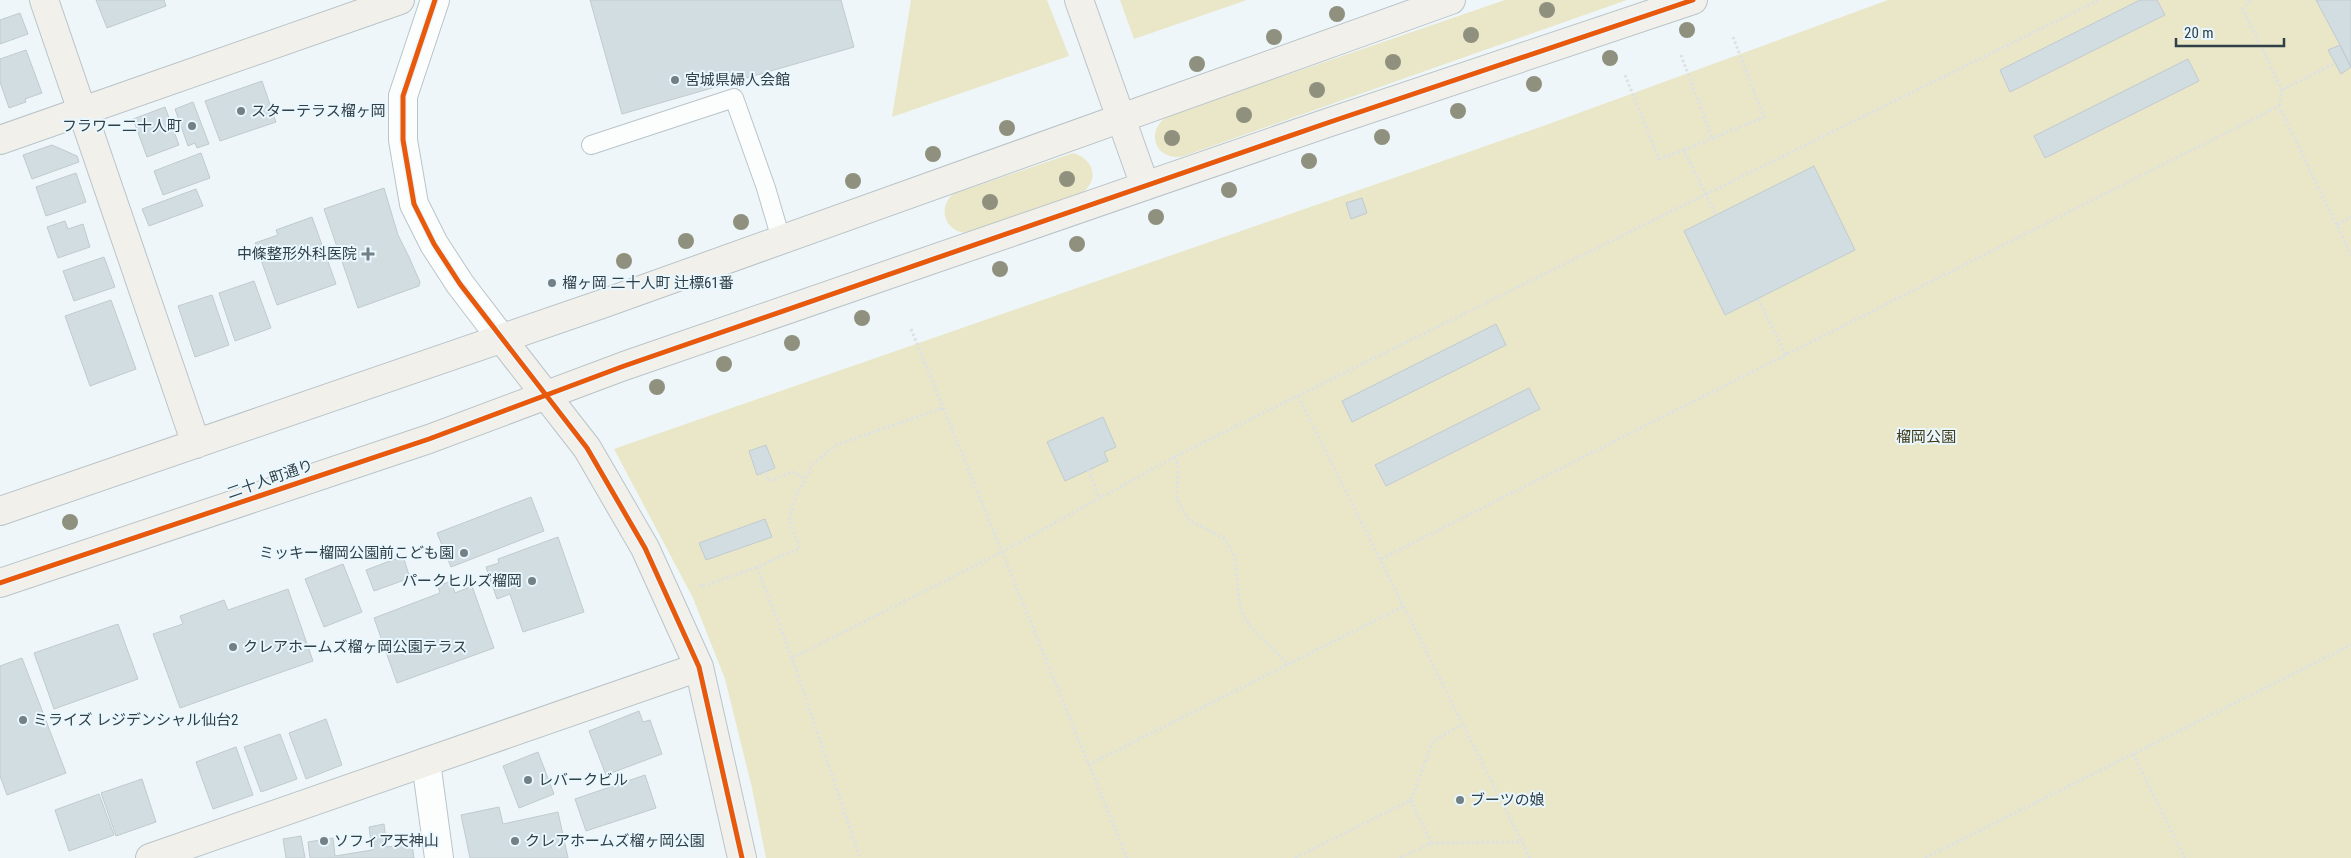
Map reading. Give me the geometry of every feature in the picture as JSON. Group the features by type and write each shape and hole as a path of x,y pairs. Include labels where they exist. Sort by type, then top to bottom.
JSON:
{"street":[{"path":"44,0 196,444"},
{"path":"0,140 400,0"},
{"path":"435,0 403,96 403,140 414,204 434,244 460,284 587,448 645,548 699,667 742,858"},
{"path":"1078,0 1122,117 1145,186"},
{"path":"0,511 502,339 1452,0"},
{"name":"二十人町通り","path":"0,583 429,439 633,363 1145,186 1693,0"},
{"path":"150,858 699,667"},
{"path":"426,762 439,858"}],"lane":[{"path":"591,145 734,98 766,188 781,239"}],"path":[{"path":"792,658 1002,552 1174,456 2099,0"},
{"path":"2250,0 2243,9 2282,90 2279,106 2351,254"},
{"path":"1625,75 1659,159 1764,117 1733,37"},
{"path":"1681,55 1712,138"},
{"path":"2282,90 2335,63"},
{"path":"1381,559 2279,106"},
{"path":"1684,150 1716,215"},
{"path":"2336,224 2351,217"},
{"path":"1758,299 1786,355"},
{"path":"911,329 1127,858"},
{"path":"1298,396 1530,858"},
{"path":"697,578 701,586 757,567 800,548 789,520 797,494 813,464 836,445 943,408"},
{"path":"1174,456 1178,464 1177,499 1189,520 1225,539 1235,557 1240,608 1250,626 1288,664"},
{"path":"1088,470 1100,499"},
{"path":"765,472 769,481 793,472 805,479"},
{"path":"757,567 792,658 860,858"},
{"path":"1088,765 1404,606"},
{"path":"1928,857 2351,645"},
{"path":"1295,858 1411,800 1433,742 1463,724"},
{"path":"2133,754 2185,858"},
{"path":"1411,800 1431,843"},
{"path":"1400,858 1431,843 1522,842"}],"green space":[{"path":"911,0 1047,0 1069,56 892,117"},
{"path":"1120,0 1247,0 1134,39"},
{"path":"1505,0 1627,0 1184,156 1174,157 1166,155 1156,143 1157,128 1170,115"},
{"name":"榴岡公園","path":"1888,0 2351,0 2351,858 766,858 752,788 725,679 693,598 614,449 1546,125"},
{"path":"1073,153 1086,160 1092,171 1090,183 1080,194 967,233 959,232 949,224 946,218 945,206 953,194"}],"building":[{"path":"96,0 164,0 166,6 107,28"},
{"name":"宮城県婦人会館","path":"590,0 841,0 854,47 622,114"},
{"path":"2140,0 2157,0 2165,15 2010,92 2000,70"},
{"path":"2316,0 2351,0 2351,67 2340,45"},
{"path":"20,13 28,34 0,44 0,20"},
{"path":"2340,45 2351,67 2341,74 2328,50"},
{"path":"26,50 42,93 25,99 26,102 9,108 0,82 0,59"},
{"path":"2188,59 2199,81 2045,158 2034,136"},
{"name":"スターテラス榴ヶ岡","path":"262,81 276,122 220,141 205,101"},
{"name":"フラワー二十人町","path":"193,102 209,144 197,148 195,143 188,146 175,109"},
{"path":"165,107 179,145 147,157 133,119"},
{"path":"52,145 77,156 79,162 32,179 23,155"},
{"path":"201,153 210,178 163,195 154,171"},
{"path":"1814,166 1855,250 1725,315 1684,231"},
{"path":"76,173 86,202 46,216 36,187"},
{"path":"384,188 398,235 420,282 419,286 358,308 324,209"},
{"path":"196,189 203,206 149,226 142,209"},
{"path":"1362,198 1367,213 1351,219 1346,203"},
{"path":"312,217 336,284 277,305 255,243 278,235 276,230"},
{"path":"65,221 68,229 83,224 90,247 58,258 47,227"},
{"path":"104,257 115,287 74,301 63,271"},
{"path":"254,281 271,328 235,341 219,293"},
{"path":"212,295 229,345 195,357 178,306"},
{"path":"111,300 136,369 90,386 65,316"},
{"path":"1496,324 1506,345 1352,422 1342,401"},
{"path":"1529,388 1540,409 1386,486 1375,465"},
{"path":"1103,417 1116,447 1104,452 1108,461 1065,481 1047,442"},
{"path":"766,445 775,468 757,475 749,451"},
{"path":"531,497 544,531 451,567 437,533"},
{"path":"765,519 772,537 706,560 699,543"},
{"name":"パークヒルズ榴岡","path":"558,537 584,612 523,632 510,594 497,599 486,567 499,563 498,559"},
{"path":"403,556 410,578 374,591 366,570"},
{"path":"343,564 362,612 324,627 305,579"},
{"path":"451,581 455,593 472,586 494,648 397,683 374,618 440,593 438,586"},
{"name":"クレアホームズ榴ヶ岡公園テラス","path":"288,589 313,661 180,708 153,634 183,624 180,616 224,600 228,610"},
{"path":"118,624 138,679 54,709 34,653"},
{"name":"ミライズ レジデンシャル仙台2","path":"22,658 66,773 7,795 0,776 0,666"},
{"path":"639,711 643,722 650,720 662,754 606,775 589,731"},
{"path":"326,719 342,765 306,779 289,733"},
{"path":"280,734 297,779 261,792 244,747"},
{"path":"236,747 253,795 213,809 196,762"},
{"name":"レバークビル","path":"538,752 554,794 519,808 503,766"},
{"path":"645,775 656,808 586,831 575,799"},
{"path":"142,779 156,822 116,836 101,793"},
{"path":"99,794 114,835 69,851 55,810"},
{"name":"クレアホームズ榴ヶ岡公園","path":"499,807 503,824 558,812 568,858 470,858 461,815"},
{"name":"ソフィア天神山","path":"384,824 387,847 412,844 414,858 310,858 308,842 333,838 335,856 372,850 369,827"},
{"name":"ソフィア天神山","path":"301,836 305,858 286,858 283,839"}],"cycle path":[{"path":"435,0 403,96 403,140 414,204 434,244 460,284 587,448 645,548 699,667 742,858"},
{"path":"0,583 429,439 624,366 1330,122 1693,0"}],"place":[{"name":"宮城県婦人会館","path":"675,80"},
{"name":"スターテラス榴ヶ岡","path":"241,111"},
{"name":"フラワー二十人町","path":"192,126"},
{"name":"中條整形外科医院","path":"368,254"},
{"name":"榴ヶ岡 二十人町 辻標61番","path":"552,283"},
{"name":"ミッキー榴岡公園前こども園","path":"464,553"},
{"name":"パークヒルズ榴岡","path":"532,581"},
{"name":"クレアホームズ榴ヶ岡公園テラス","path":"233,647"},
{"name":"ミライズ レジデンシャル仙台2","path":"23,720"},
{"name":"レバークビル","path":"528,780"},
{"name":"ブーツの娘","path":"1460,800"},
{"name":"ソフィア天神山","path":"324,841"},
{"name":"クレアホームズ榴ヶ岡公園","path":"515,841"}]}
